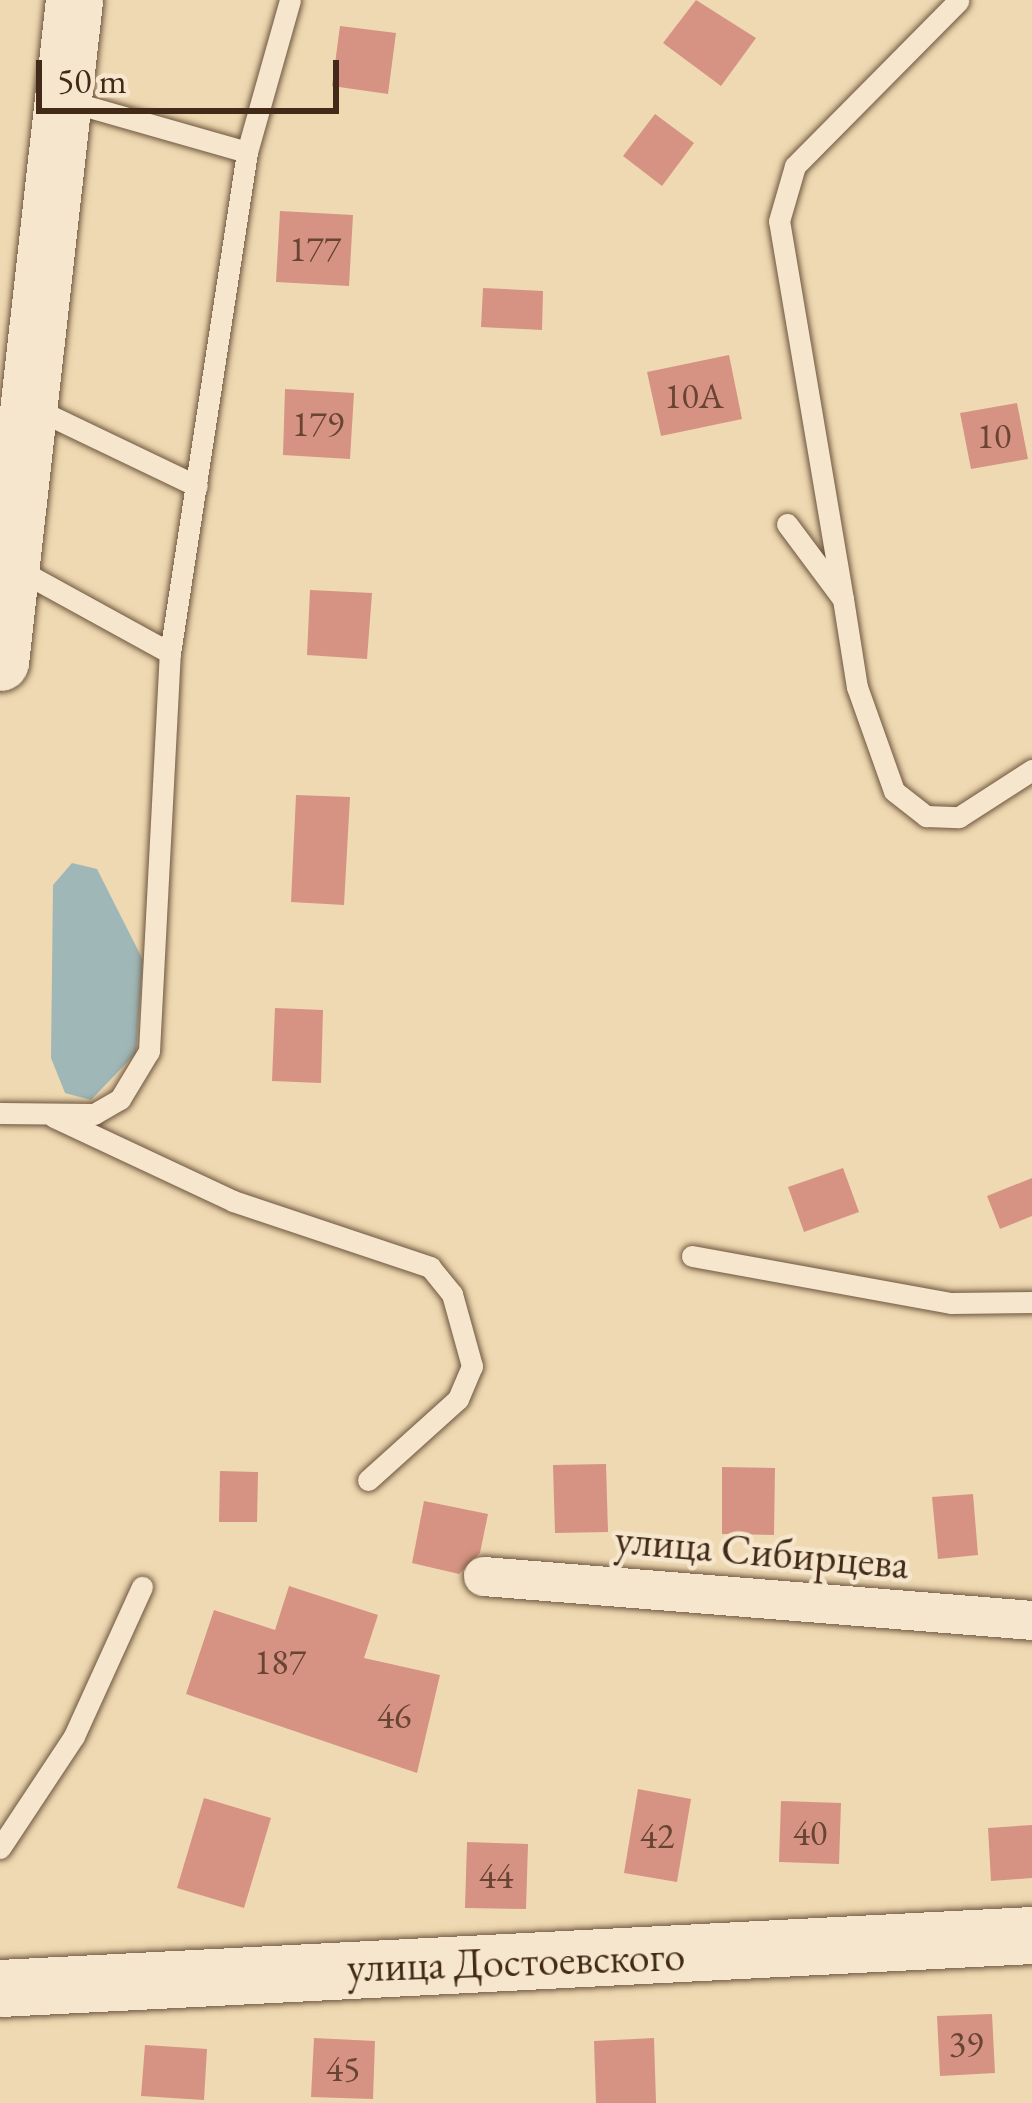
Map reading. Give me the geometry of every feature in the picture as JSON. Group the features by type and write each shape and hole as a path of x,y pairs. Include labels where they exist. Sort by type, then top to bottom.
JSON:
{"main road":[{"path":"0,662 74,0"},
{"name":"улица Достоевского","path":"0,1988 1032,1935"}],"street":[{"name":"улица Сибирцева","path":"483,1576 1032,1620"}],"lane":[{"path":"0,1113 54,1117 120,1099 149,1051 170,652 247,152 290,0"},
{"path":"958,1 794,166 779,221 857,687 894,791 926,816 958,817 1032,770"},
{"path":"62,99 247,152"},
{"path":"26,404 197,486"},
{"path":"788,524 843,599"},
{"path":"11,566 170,652"},
{"path":"54,1117 233,1201 430,1268 452,1294 472,1366 458,1399 368,1480"},
{"path":"692,1256 952,1303 1032,1302"},
{"path":"0,1848 74,1736 142,1587"}],"water":[{"path":"72,863 97,869 143,960 136,1053 91,1100 65,1093 51,1058 53,885"}],"building":[{"path":"696,0 756,38 721,86 663,43"},
{"path":"340,26 396,33 388,94 332,86"},
{"path":"655,114 694,143 662,186 623,156"},
{"path":"280,211 353,215 349,286 276,282"},
{"path":"483,288 543,291 542,330 481,327"},
{"path":"729,355 742,419 661,436 647,372"},
{"path":"285,389 354,393 350,459 283,455"},
{"path":"1017,403 1028,459 971,469 960,413"},
{"path":"310,590 372,593 367,659 307,655"},
{"path":"296,795 350,797 344,905 291,902"},
{"path":"275,1008 323,1010 321,1083 272,1081"},
{"path":"843,1168 859,1212 804,1232 788,1187"},
{"path":"1032,1178 1032,1216 1000,1229 987,1196"},
{"path":"606,1464 608,1532 555,1533 553,1465"},
{"path":"722,1467 775,1468 774,1535 722,1534"},
{"path":"220,1471 258,1472 257,1522 219,1522"},
{"path":"973,1494 978,1555 938,1559 932,1497"},
{"path":"424,1501 488,1514 480,1553 459,1574 412,1563"},
{"path":"289,1586 378,1615 364,1658 440,1675 417,1773 186,1694 214,1610 275,1630"},
{"path":"638,1789 691,1799 677,1882 624,1873"},
{"path":"204,1798 271,1818 244,1908 177,1888"},
{"path":"781,1801 841,1803 839,1864 779,1862"},
{"path":"1032,1825 1032,1878 991,1881 988,1828"},
{"path":"467,1842 528,1844 526,1909 465,1908"},
{"path":"992,2014 995,2073 940,2076 937,2016"},
{"path":"314,2038 375,2041 373,2099 311,2097"},
{"path":"654,2038 656,2103 596,2103 594,2041"},
{"path":"145,2045 207,2049 204,2100 141,2096"}]}
